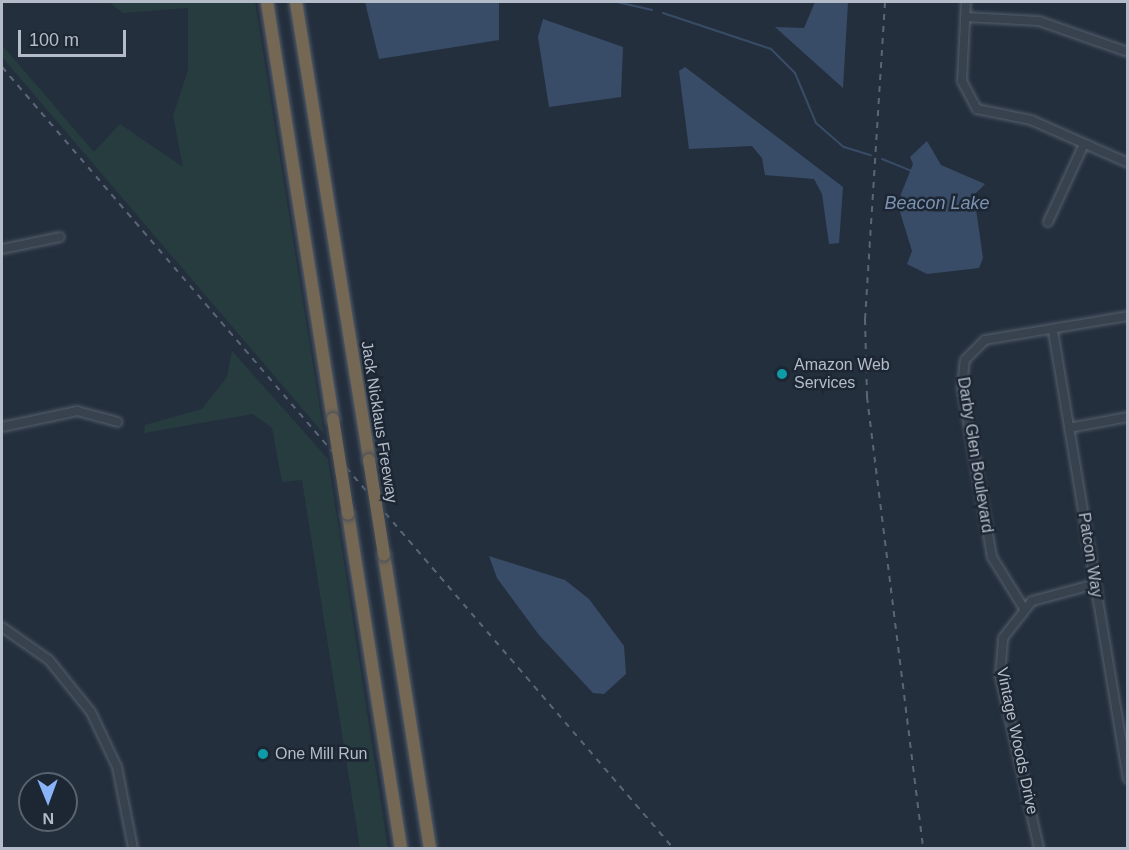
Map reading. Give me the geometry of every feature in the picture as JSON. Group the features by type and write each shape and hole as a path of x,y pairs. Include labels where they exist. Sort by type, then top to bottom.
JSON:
{"highway":[{"path":"267,2 401,849"},
{"name":"Jack Nicklaus Freeway","path":"296,2 430,849"}],"street":[{"path":"966,2 962,81 977,109 1031,120 1128,163"},
{"path":"965,17 1039,21 1128,52"},
{"path":"1048,222 1084,144"},
{"path":"2,249 60,237"},
{"name":"Darby Glen Boulevard","path":"1023,607 992,556 962,368 970,351 985,340 1053,331 1128,316"},
{"name":"Patcon Way","path":"1053,331 1128,779"},
{"path":"2,427 77,411 118,422"},
{"path":"1069,428 1128,417"},
{"name":"Vintage Woods Drive","path":"1039,849 999,662 1003,638 1023,607 1047,593 1095,584"},
{"path":"2,627 49,660 91,712 117,767 133,849"}],"green space":[{"path":"109,2 255,2 324,434 2,57 2,45 94,152 120,124 183,167 173,116 188,70 188,8 123,13"},
{"path":"232,351 328,459 388,848 360,848 302,480 282,482 272,428 253,414 144,433 145,425 202,409 227,377"}],"water":[{"path":"365,2 499,2 499,40 379,59"},
{"path":"815,2 848,2 843,88 775,27 804,28"},
{"path":"543,19 623,47 621,97 549,107 538,37"},
{"path":"685,67 843,187 839,243 829,244 822,194 814,179 765,175 762,158 752,146 689,149 679,71"},
{"name":"Beacon Lake","path":"927,141 941,165 985,184 974,195 983,258 979,268 927,274 907,264 912,251 900,212 901,194 913,164 910,157"},
{"path":"489,556 565,580 589,599 624,646 626,674 604,694 593,693 539,635 497,578"}],"waterway":[{"path":"617,2 652,10"},
{"path":"663,13 771,49 795,73 816,123 844,147 871,155"},
{"path":"882,159 911,171"}],"railway":[{"path":"885,2 865,319 867,397 923,848"},
{"path":"2,67 673,848"}],"place":[{"name":"Amazon Web Services","path":"782,374"},
{"name":"One Mill Run","path":"263,754"}]}
